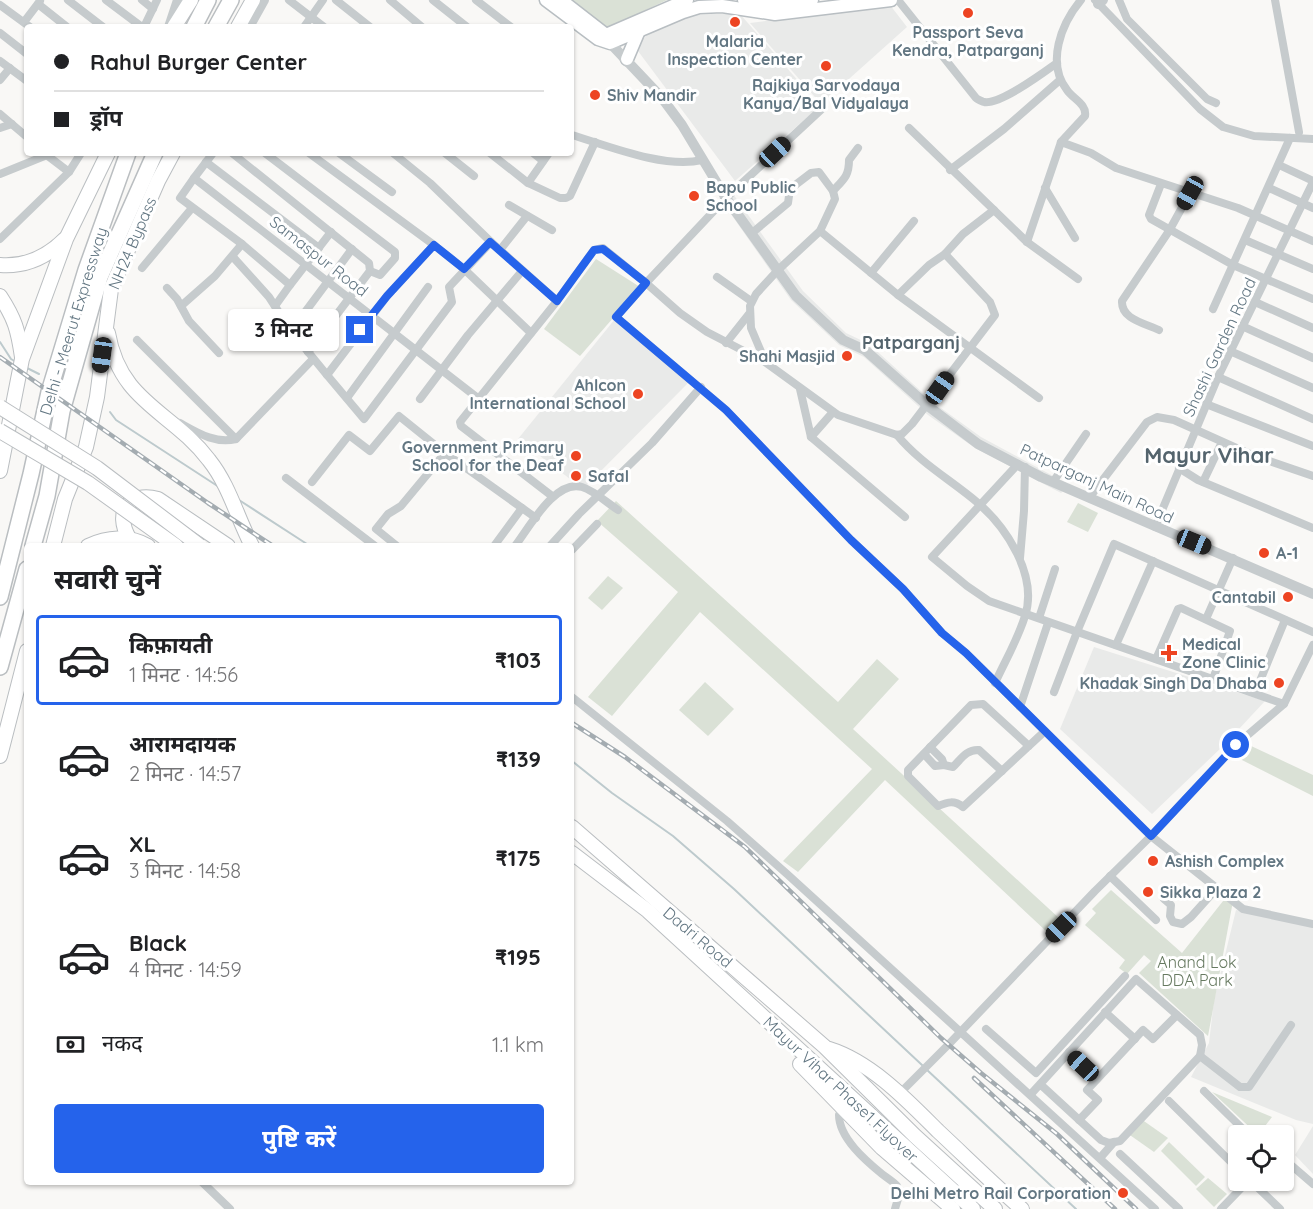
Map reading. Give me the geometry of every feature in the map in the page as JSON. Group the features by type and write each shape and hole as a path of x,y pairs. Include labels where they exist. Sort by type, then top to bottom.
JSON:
{"highway":[{"path":"219,21 231,0"},
{"path":"195,24 202,2"},
{"name":"Delhi - Meerut Expressway","path":"0,597 31,474 48,392 86,270 127,156"},
{"name":"Delhi - Meerut Expressway","path":"34,543 47,496 62,411 100,277 154,156"},
{"path":"0,667 24,580"}],"main road":[{"path":"240,24 253,0"},
{"path":"546,0 598,39 638,33 683,12 704,6 722,6 775,14 891,0"},
{"path":"561,0 608,39"},
{"path":"608,39 687,0"},
{"path":"744,0 771,4 812,0"},
{"path":"177,24 202,2"},
{"path":"627,59 638,33"},
{"path":"0,471 22,359 66,239 107,156"},
{"name":"NH24 Bypass","path":"55,543 65,499 86,447 97,397 111,289 158,181 171,156"},
{"path":"0,265 34,261 51,252 66,239"},
{"path":"0,296 14,317 22,359"},
{"path":"107,313 110,344 118,366 130,387 196,445 218,472 228,489 250,543"},
{"path":"0,407 97,468 196,543"},
{"path":"0,431 88,483 172,543"},
{"path":"129,538 123,524 125,509 134,499 148,496 158,499 224,543"},
{"path":"98,543 111,539 129,538 141,543"},
{"path":"0,756 24,663"},
{"name":"Dadri Road","path":"574,829 825,1047"},
{"name":"Dadri Road","path":"574,855 648,911 737,993"},
{"path":"737,993 773,1037 882,1148 953,1209"},
{"name":"Mayur Vihar Phase1 Flyover","path":"737,993 972,1209"},
{"path":"825,1047 846,1054 900,1093 996,1187 1022,1209"},
{"name":"Mayur Vihar Phase1 Flyover","path":"825,1047 915,1136 995,1209"}],"street":[{"path":"68,0 98,24"},
{"path":"106,0 139,24"},
{"path":"142,0 155,4 145,24"},
{"path":"169,24 178,0"},
{"path":"251,24 264,0"},
{"path":"289,0 320,24"},
{"path":"306,24 323,0"},
{"path":"336,0 366,24"},
{"path":"390,0 418,24"},
{"path":"433,0 464,24"},
{"path":"476,0 507,24"},
{"path":"898,0 976,98 984,102 993,102 1026,85 1056,63"},
{"path":"1027,242 1060,142 1086,112 1060,80 1056,63 1064,26 1081,0"},
{"path":"1119,0 1127,19 1207,99 1216,104"},
{"path":"1275,0 1299,132"},
{"path":"1099,1 1200,110 1223,128 1254,136 1313,139"},
{"path":"28,24 39,2 64,24"},
{"path":"0,17 3,7 26,24"},
{"path":"0,33 24,52"},
{"name":"Patparganj Main Road","path":"608,39 662,98 682,125 726,198 796,296 843,340 865,350 927,406 978,444 1053,482 1313,594"},
{"path":"0,61 24,79"},
{"path":"0,80 10,68"},
{"path":"950,170 1004,129 1060,80"},
{"path":"824,107 726,198 616,317 726,410 851,540 903,589 942,633 1151,836 1243,909 1313,924"},
{"path":"0,114 24,134"},
{"path":"0,128 12,124"},
{"path":"909,128 1027,242 1078,279"},
{"path":"574,136 671,163 689,164 702,160"},
{"path":"1213,309 1290,138"},
{"path":"494,156 528,183 566,198 570,196 595,142"},
{"path":"1060,142 1091,153 1116,168 1207,197 1313,241"},
{"path":"833,191 846,176 849,170 849,160 858,148"},
{"path":"0,174 41,156"},
{"path":"49,156 69,172"},
{"path":"0,239 69,172 79,156"},
{"path":"211,156 180,198 242,244 290,285"},
{"path":"153,409 208,438 225,441 236,439 310,356 370,271 369,263 236,156"},
{"path":"269,156 395,252 395,258 380,274 370,271"},
{"path":"313,156 464,269 531,333"},
{"path":"343,156 392,192"},
{"path":"397,156 557,301"},
{"path":"449,156 474,176"},
{"path":"528,183 546,157"},
{"path":"206,162 319,248"},
{"path":"1279,165 1313,181"},
{"path":"752,234 788,203 790,189 814,172 819,172 833,191 835,199 820,231 778,270 751,301 749,314 751,328 765,362"},
{"name":"Samaspur Road","path":"194,178 479,399"},
{"name":"Shashi Garden Road","path":"1155,527 1218,377 1268,278 1313,181"},
{"path":"1161,184 1149,215 1151,219 1233,265 1313,299"},
{"path":"1045,188 1075,238"},
{"path":"1269,188 1313,208"},
{"path":"1159,330 1125,314 1122,301 1169,231 1190,193"},
{"path":"509,205 552,230"},
{"path":"142,268 192,208"},
{"path":"898,295 929,265 945,254 963,234 994,210"},
{"path":"500,250 527,216"},
{"path":"871,273 915,221"},
{"path":"820,231 898,295 1039,398"},
{"path":"275,306 331,232"},
{"path":"1245,240 1313,269"},
{"path":"233,257 262,289 310,356 364,419 452,302 448,289 490,242"},
{"path":"181,306 215,276 242,244"},
{"path":"327,375 393,289 434,245"},
{"path":"552,496 461,426 460,422 557,301 594,250 598,248 603,249 680,313 707,332 765,362 834,412 845,418 897,435 915,455 980,504 1020,558 1028,585 1026,614 994,683"},
{"path":"291,331 352,249"},
{"path":"897,435 902,434 912,424 994,319 994,309 979,289 945,254"},
{"path":"420,399 522,271"},
{"path":"717,277 751,301"},
{"path":"347,398 428,286"},
{"path":"167,288 189,321 219,353"},
{"path":"1255,302 1313,328"},
{"path":"726,343 749,314"},
{"path":"1242,326 1313,358"},
{"path":"137,340 236,439"},
{"path":"1230,351 1313,388"},
{"path":"1218,377 1313,419"},
{"path":"553,543 652,443 701,387"},
{"path":"800,389 811,436 905,517"},
{"path":"1206,404 1313,446"},
{"path":"811,436 834,412"},
{"path":"312,482 349,435 370,451 399,416 445,453 536,518"},
{"path":"1089,498 1147,423 1157,417 1163,417 1252,455 1313,476"},
{"path":"1053,482 1086,434"},
{"path":"1203,482 1222,442"},
{"path":"393,543 376,529 388,514 401,506 445,453"},
{"path":"1022,466 980,504 932,557 990,601 1284,704"},
{"path":"1020,558 1024,511 1022,466"},
{"path":"1179,468 1203,482 1313,528"},
{"path":"286,478 371,543"},
{"path":"517,543 552,496 567,488 580,486 618,510"},
{"path":"496,543 522,508"},
{"path":"574,547 597,525"},
{"path":"1054,692 1114,544 1313,632"},
{"path":"1206,619 1233,558"},
{"path":"1116,645 1153,561"},
{"path":"1038,618 1055,569"},
{"path":"1156,659 1179,608 1231,632 1213,679"},
{"path":"1255,693 1285,620"},
{"path":"1020,707 1048,622"},
{"path":"900,1093 1151,836 1236,745 1284,704 1313,645"},
{"path":"574,699 727,821 1031,1094 1155,1209"},
{"path":"1029,746 983,704 971,705 908,770 908,776 938,806 957,802 963,807 1029,746 1041,727"},
{"path":"927,751 942,759 944,765 953,766 967,753 979,750 1002,771"},
{"path":"1110,876 1156,920"},
{"path":"1164,899 1171,905 1170,916 1173,921 1182,924 1217,888"},
{"path":"986,1029 1036,1073 1125,976"},
{"path":"1031,1094 1040,1084 1069,1052 1105,1012 1136,979 1200,1035 1202,1045 1200,1056 1120,1141 1109,1143 1101,1140 1040,1084"},
{"path":"1105,1012 1135,1039"},
{"path":"1079,1120 1098,1100 1087,1090 1097,1079 1143,1030 1153,1039 1177,1015"},
{"path":"1200,1056 1240,1087 1250,1087 1291,1025"},
{"path":"1069,1052 1097,1079"},
{"path":"1204,1091 1239,1125"},
{"path":"1169,1101 1228,1159"},
{"path":"839,1115 839,1123 853,1145 896,1185 899,1194 895,1209"},
{"path":"1100,1158 1114,1142"},
{"path":"1120,1154 1179,1209"},
{"path":"1294,1168 1313,1184"},
{"path":"205,1185 230,1209"},
{"path":"1221,1209 1238,1191"},
{"path":"1261,1191 1280,1209"}],"shaded area":[{"name":"Rajkiya Sarvodaya Kanya/Bal Vidyalaya","path":"890,5 907,27 821,104 750,23"},
{"path":"740,14 820,106 735,181 635,47 649,33 689,15"},
{"path":"728,187 803,291 846,333 869,344 934,403 981,437 1070,485 1061,493 975,448 928,415 864,357 839,345 791,300 719,197"},
{"path":"615,319 692,379 583,489 518,439"},
{"path":"1094,647 1265,701 1224,745 1152,814 1060,729"},
{"path":"1236,910 1313,926 1313,1124 1296,1120 1191,1077 1209,1043 1214,1000"},
{"path":"1313,1126 1313,1174 1295,1155"}],"green space":[{"path":"569,0 667,0 605,29"},
{"path":"596,259 640,287 580,356 544,329"},
{"path":"616,501 838,702 877,659 899,679 853,729 1059,918 1047,932 885,780 798,872 783,861 872,769 700,612 612,716 588,697 678,592 597,521"},
{"path":"1078,503 1098,513 1088,532 1067,522"},
{"path":"608,576 623,588 602,610 588,598"},
{"path":"705,682 734,709 708,736 679,710"},
{"path":"1249,745 1313,775 1313,796 1236,757"},
{"name":"Anand Lok DDA Park","path":"1111,890 1182,953 1227,896 1233,901 1208,1036 1139,973 1151,961 1144,955 1127,974 1119,968 1125,960 1085,925 1096,913 1092,909"},
{"path":"1212,1092 1272,1117 1266,1125 1247,1125"},
{"path":"1141,1119 1168,1138 1154,1152 1127,1133"},
{"path":"1169,1142 1205,1177 1196,1186 1161,1151"},
{"path":"1208,1178 1227,1194 1214,1207 1196,1189"}],"waterway":[{"path":"0,342 11,359 16,362"},
{"path":"27,368 39,374"},
{"path":"110,412 116,420 219,487"},
{"path":"239,500 305,543"},
{"path":"574,763 673,836 734,889 922,1065"},
{"path":"926,1069 1076,1209"}],"railway":[{"path":"0,357 268,543"},
{"path":"574,724 625,757 745,847 941,1038 1057,1134 1136,1209"},
{"path":"974,1078 1115,1209"}],"place":[{"name":"Passport Seva Kendra, Patparganj","path":"968,13"},
{"name":"Malaria Inspection Center","path":"735,22"},
{"name":"Rajkiya Sarvodaya Kanya/Bal Vidyalaya","path":"826,66"},
{"name":"Shiv Mandir","path":"595,95"},
{"name":"Bapu Public School","path":"694,196"},
{"name":"Shahi Masjid","path":"847,356"},
{"name":"Ahlcon International School","path":"638,394"},
{"name":"Government Primary School for the Deaf","path":"576,456"},
{"name":"Safal","path":"576,476"},
{"name":"A-1","path":"1264,553"},
{"name":"Cantabil","path":"1288,597"},
{"name":"Medical Zone Clinic","path":"1169,653"},
{"name":"Khadak Singh Da Dhaba","path":"1279,683"},
{"name":"Ashish Complex","path":"1153,861"},
{"name":"Sikka Plaza 2","path":"1148,892"},
{"name":"Delhi Metro Rail Corporation","path":"1123,1193"}],"district":[{"name":"Patparganj","path":"911,343"},
{"name":"Mayur Vihar","path":"1209,455"}],"route":[{"path":"360,330 387,296 434,245 464,269 490,242 557,301 594,250 603,249 646,283 616,317 726,410 756,444 872,561 903,589 942,633 966,653 1151,836 1236,745"}]}
